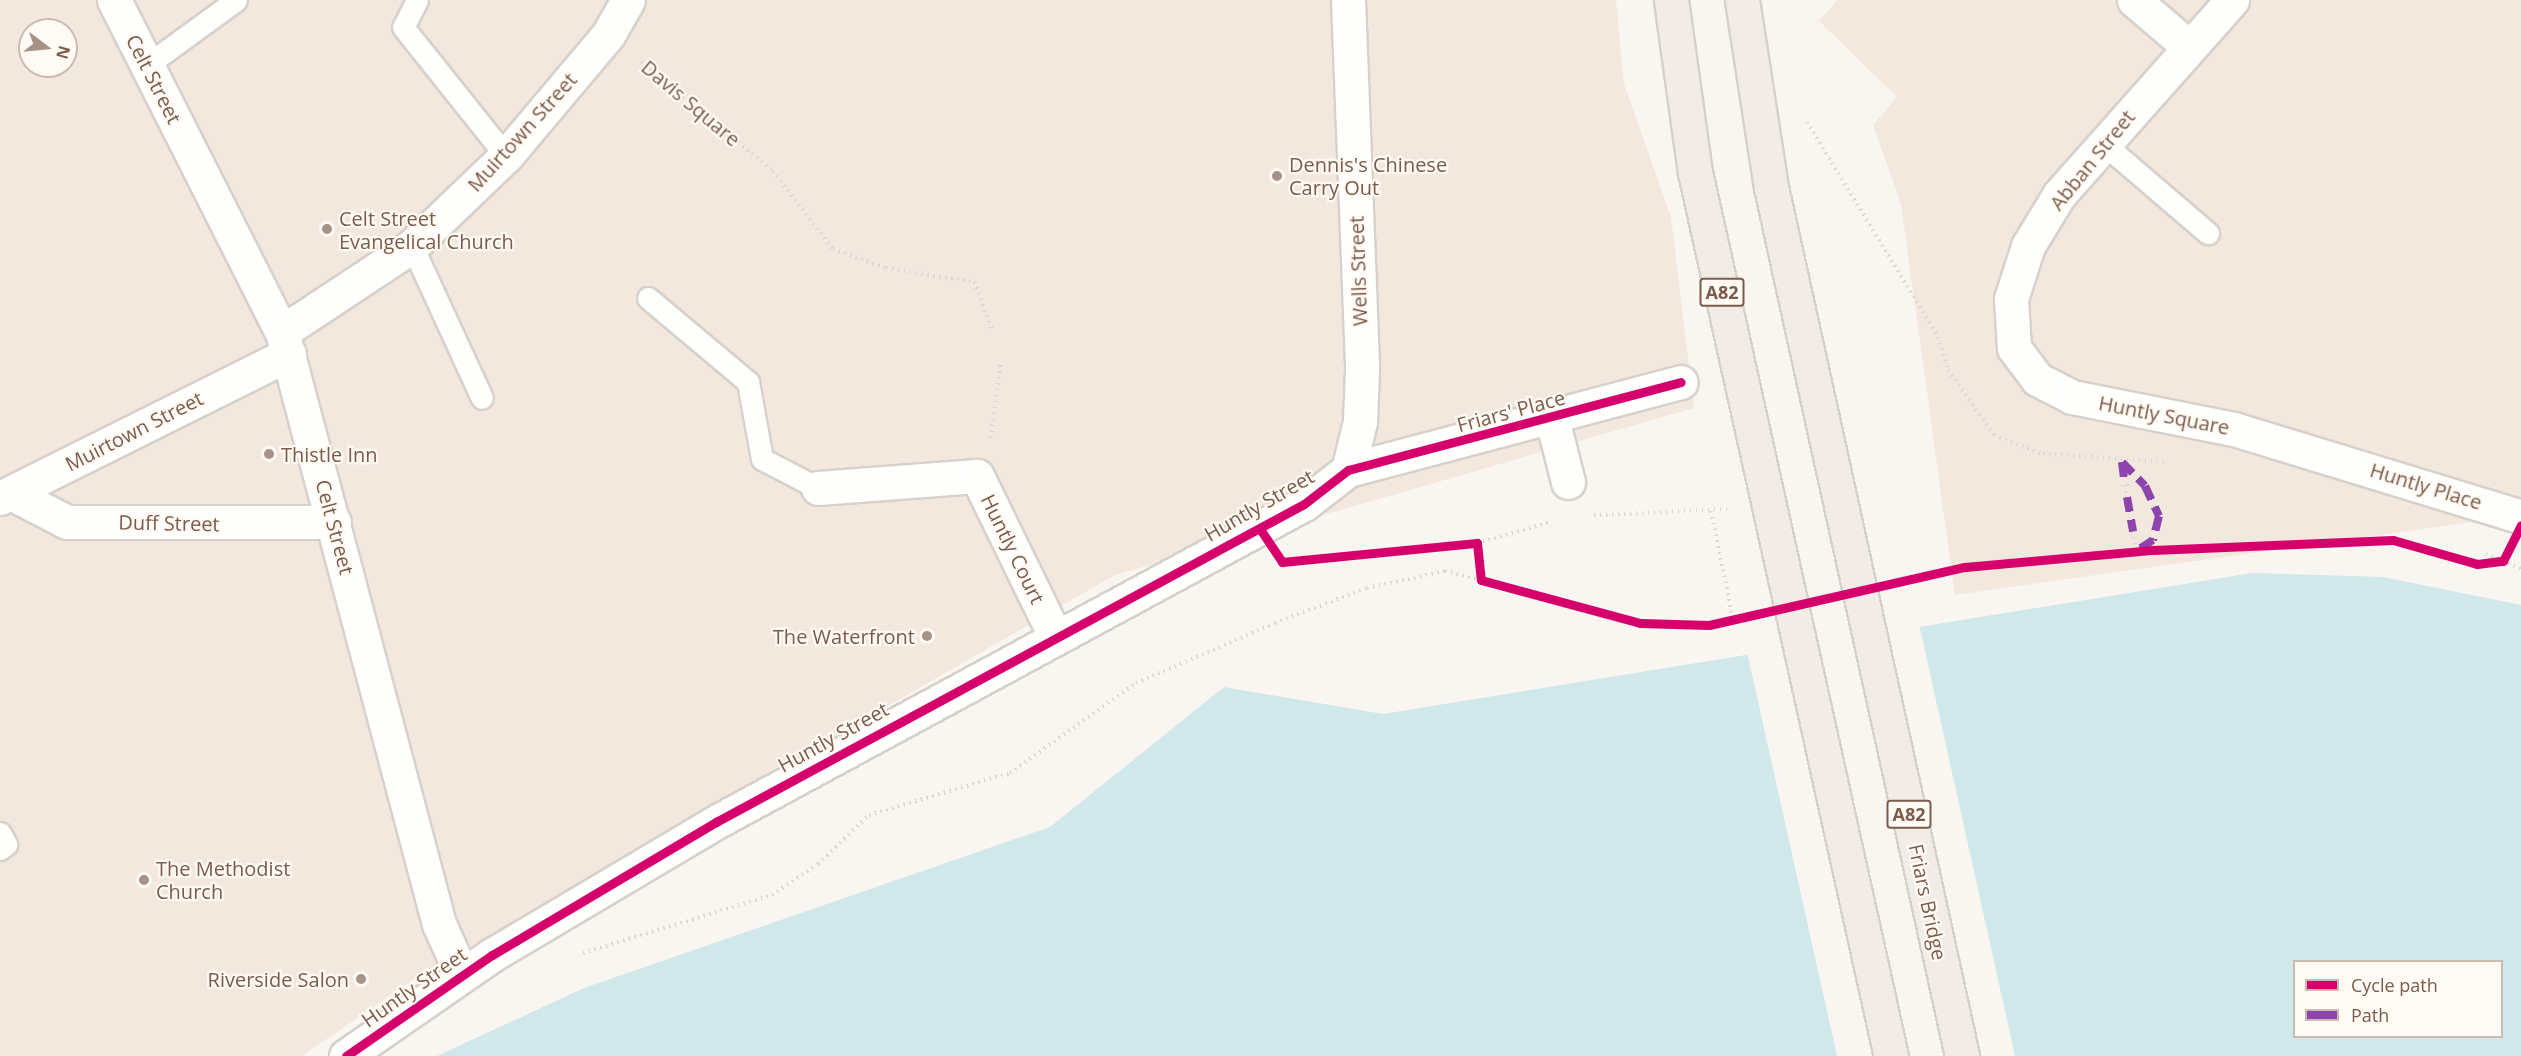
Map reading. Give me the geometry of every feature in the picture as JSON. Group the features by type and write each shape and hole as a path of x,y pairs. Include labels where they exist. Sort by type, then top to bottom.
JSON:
{"highway":[{"name":"A82","path":"1671,0 1695,171 1891,1056"},
{"name":"Friars Bridge","path":"1742,0 1757,120 1962,1056"}],"street":[{"name":"Celt Street","path":"114,0 285,343 439,924 462,975"},
{"name":"Muirtown Street","path":"6,495 285,343 412,246 506,156 608,35 628,0"},
{"name":"Wells Street","path":"1348,0 1362,369 1360,422 1348,470"},
{"path":"2134,0 2189,47"},
{"name":"Abban Street","path":"2014,348 2011,299 2028,246 2059,195 2232,0"},
{"name":"Huntly Square","path":"2014,348 2037,378 2072,397 2235,429 2330,457"},
{"name":"Friars' Place","path":"1348,470 1552,419 1681,382"},
{"path":"1552,419 1568,482"},
{"name":"Huntly Place","path":"2330,457 2521,517"},
{"name":"Huntly Street","path":"346,1056 462,975 716,822 1055,636 1304,504 1348,470"},
{"name":"Huntly Court","path":"818,488 977,476 1055,636"},
{"name":"Duff Street","path":"6,495 67,522 334,522"}],"lane":[{"path":"147,65 236,0"},
{"path":"417,0 403,27 506,156"},
{"path":"2104,144 2208,233"},
{"path":"412,246 482,398"},
{"path":"648,298 748,382 762,459 818,488"},
{"path":"0,833 6,844 0,849"}],"path":[{"path":"1807,122 1938,338 1948,370 1994,435 2043,454 2176,462"},
{"path":"977,476 996,423 1000,365"},
{"path":"2125,485 2127,497"},
{"path":"1581,516 1736,508"},
{"path":"1711,511 1738,617 1717,623"},
{"path":"1464,542 1478,548 1558,520"},
{"path":"2133,531 2137,551"},
{"path":"2126,552 2153,550"},
{"path":"2481,552 2505,556 2521,569"},
{"path":"2477,564 2505,556"},
{"path":"574,953 598,952 772,895 818,864 869,815 1010,772 1136,684 1275,622 1367,588 1445,571 1480,575 1492,583"}],"shaded area":[{"path":"0,0 1616,0 1624,84 1671,217 1694,408 1115,575 411,981 302,1056 0,1056"},
{"path":"1837,0 2521,0 2521,515 1955,595 1901,204 1873,125 1897,97 1819,21"}],"water":[{"path":"2252,573 2383,577 2521,605 2521,1056 437,1056 584,988 1050,827 1224,687 1383,714"}],"pier":[{"path":"1919,624 2015,1056 1837,1056 1747,652"}],"marked path":[{"path":"2122,462 2145,486 2159,516 2153,540 2139,549"},
{"path":"2122,462 2125,485"},
{"path":"2127,497 2133,531"}],"cycle path":[{"path":"346,1056 492,955 716,822 1304,504 1348,470 1681,382"},
{"path":"1260,529 1282,562 1477,543 1481,580 1640,623 1709,625 1965,567 2153,550 2393,540 2477,564 2503,561 2521,525"}],"place":[{"name":"Dennis's Chinese Carry Out","path":"1277,176"},
{"name":"Celt Street Evangelical Church","path":"327,229"},
{"name":"Thistle Inn","path":"269,454"},
{"name":"The Waterfront","path":"927,636"},
{"name":"The Methodist Church","path":"144,880"},
{"name":"Riverside Salon","path":"361,979"}]}
